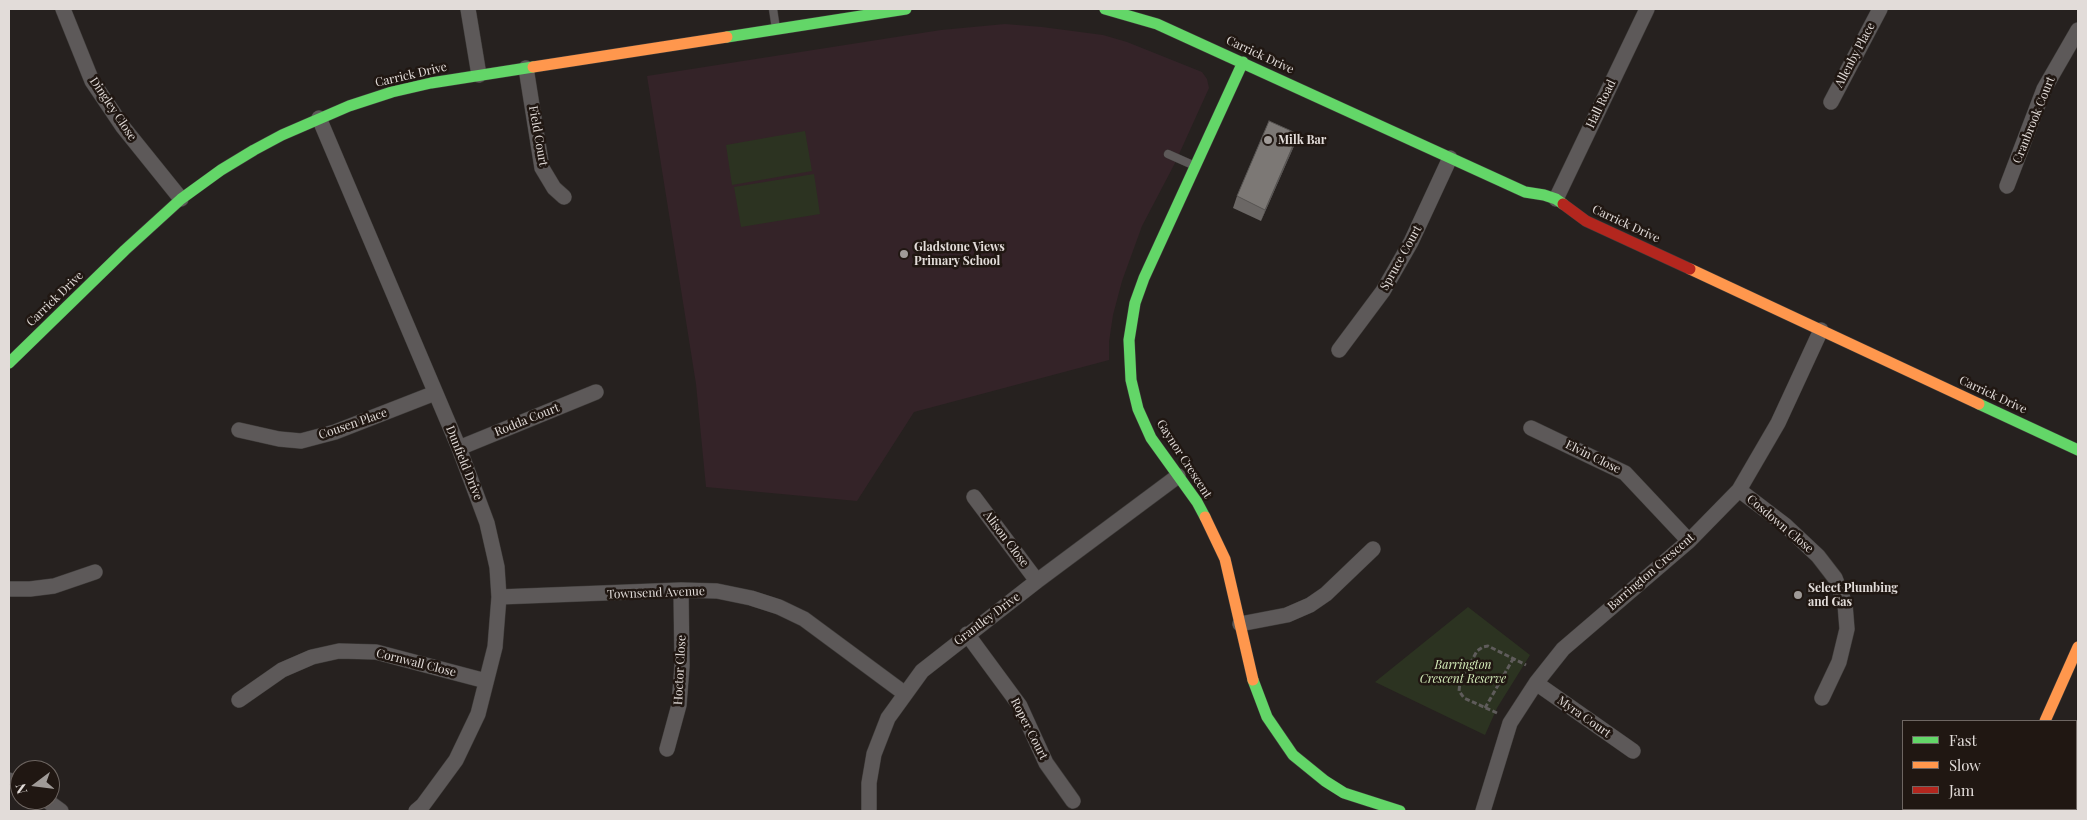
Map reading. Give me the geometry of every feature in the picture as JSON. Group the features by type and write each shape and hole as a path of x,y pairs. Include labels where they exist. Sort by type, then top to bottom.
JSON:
{"street":[{"name":"Dingley Close","path":"63,9 92,81 123,127 181,199"},
{"path":"468,9 479,75"},
{"name":"Carrick Drive","path":"9,363 125,250 181,199 221,170 254,150 319,118 392,92 479,75 906,9"},
{"name":"Carrick Drive","path":"1106,9 1121,10 1157,24 1525,192 1556,199 1586,222 2078,450"},
{"name":"Hall Road","path":"1556,199 1646,9"},
{"name":"Allenby Place","path":"1830,102 1880,9"},
{"name":"Cranbrook Court","path":"2008,186 2044,89 2078,30"},
{"name":"Gaynor Crescent","path":"1243,62 1144,278 1135,303 1129,340 1131,380 1138,409 1151,438 1197,502 1216,536 1225,559 1255,688 1264,710 1283,742 1293,755 1309,770 1344,793 1400,811"},
{"name":"Field Court","path":"526,68 542,168 554,188 564,197"},
{"name":"Dunfield Drive","path":"319,118 459,448 487,523 497,567 499,597 495,647 478,714 456,760 423,809"},
{"name":"Spruce Court","path":"1339,350 1383,291 1412,242 1450,158"},
{"name":"Barrington Crescent","path":"1483,811 1510,723 1536,683 1564,649 1688,540 1739,490 1778,423 1821,330"},
{"name":"Rodda Court","path":"459,448 596,392"},
{"name":"Cousen Place","path":"239,430 279,439 301,441 334,432 435,393"},
{"name":"Elvin Close","path":"1531,428 1625,473 1688,540"},
{"name":"Grantley Drive","path":"869,811 869,783 874,754 888,718 922,670 967,634 1178,476"},
{"name":"Cosdown Close","path":"1739,490 1786,525 1818,556 1835,578 1845,604 1847,629 1839,662 1822,698"},
{"name":"Alison Close","path":"974,497 1037,581"},
{"path":"1240,624 1287,614 1310,605 1326,594 1373,549"},
{"path":"9,589 54,586 95,572"},
{"name":"Townsend Avenue","path":"499,597 681,590 717,591 780,606 804,619 904,693"},
{"name":"Hoctor Close","path":"667,749 679,705 682,666 681,590"},
{"name":"Roper Court","path":"967,634 1020,706 1046,763 1073,801"},
{"path":"2044,720 2078,647"},
{"name":"Cornwall Close","path":"239,700 282,670 312,657 339,651 376,652 486,681"},
{"name":"Myra Court","path":"1536,683 1633,751"}],"lane":[{"path":"772,9 776,29"},
{"path":"1168,154 1195,166"}],"path":[{"path":"1497,714 1464,698 1459,688 1477,651 1485,646 1491,647 1526,665"},
{"path":"1485,708 1513,659"}],"shaded area":[{"name":"Gladstone Views Primary School","path":"1005,24 1103,35 1127,42 1202,72 1207,79 1209,88 1175,163 1142,226 1122,281 1113,315 1109,342 1109,360 914,412 857,501 706,487 696,384 647,76 941,30"}],"green space":[{"path":"805,131 812,171 732,185 726,145"},
{"path":"814,174 820,214 741,227 734,187"},
{"name":"Barrington Crescent Reserve","path":"1468,607 1530,655 1497,708 1485,735 1375,682"}],"building":[{"path":"1269,121 1298,134 1265,210 1237,196"}],"traffic: fast":[{"path":"727,37 906,9"},
{"path":"1105,9 1157,24 1525,192 1544,195 1556,199 1563,204"},
{"path":"1205,517 1197,502 1151,438 1138,409 1131,380 1129,340 1135,303 1144,278 1243,62"},
{"path":"9,363 125,250 181,199 221,170 254,150 282,135 349,106 392,92 431,83 533,67"},
{"path":"1979,404 2078,450"},
{"path":"1253,680 1267,717 1293,755 1325,781 1344,793 1400,811"}],"traffic: slow":[{"path":"533,67 727,37"},
{"path":"1690,269 1979,404"},
{"path":"1205,517 1225,559 1253,680"},
{"path":"2045,720 2078,647"}],"traffic: jam":[{"path":"1563,204 1586,221 1690,269"}],"place":[{"name":"Milk Bar","path":"1268,140"},
{"name":"Gladstone Views Primary School","path":"904,254"},
{"name":"Select Plumbing and Gas","path":"1798,595"}]}
